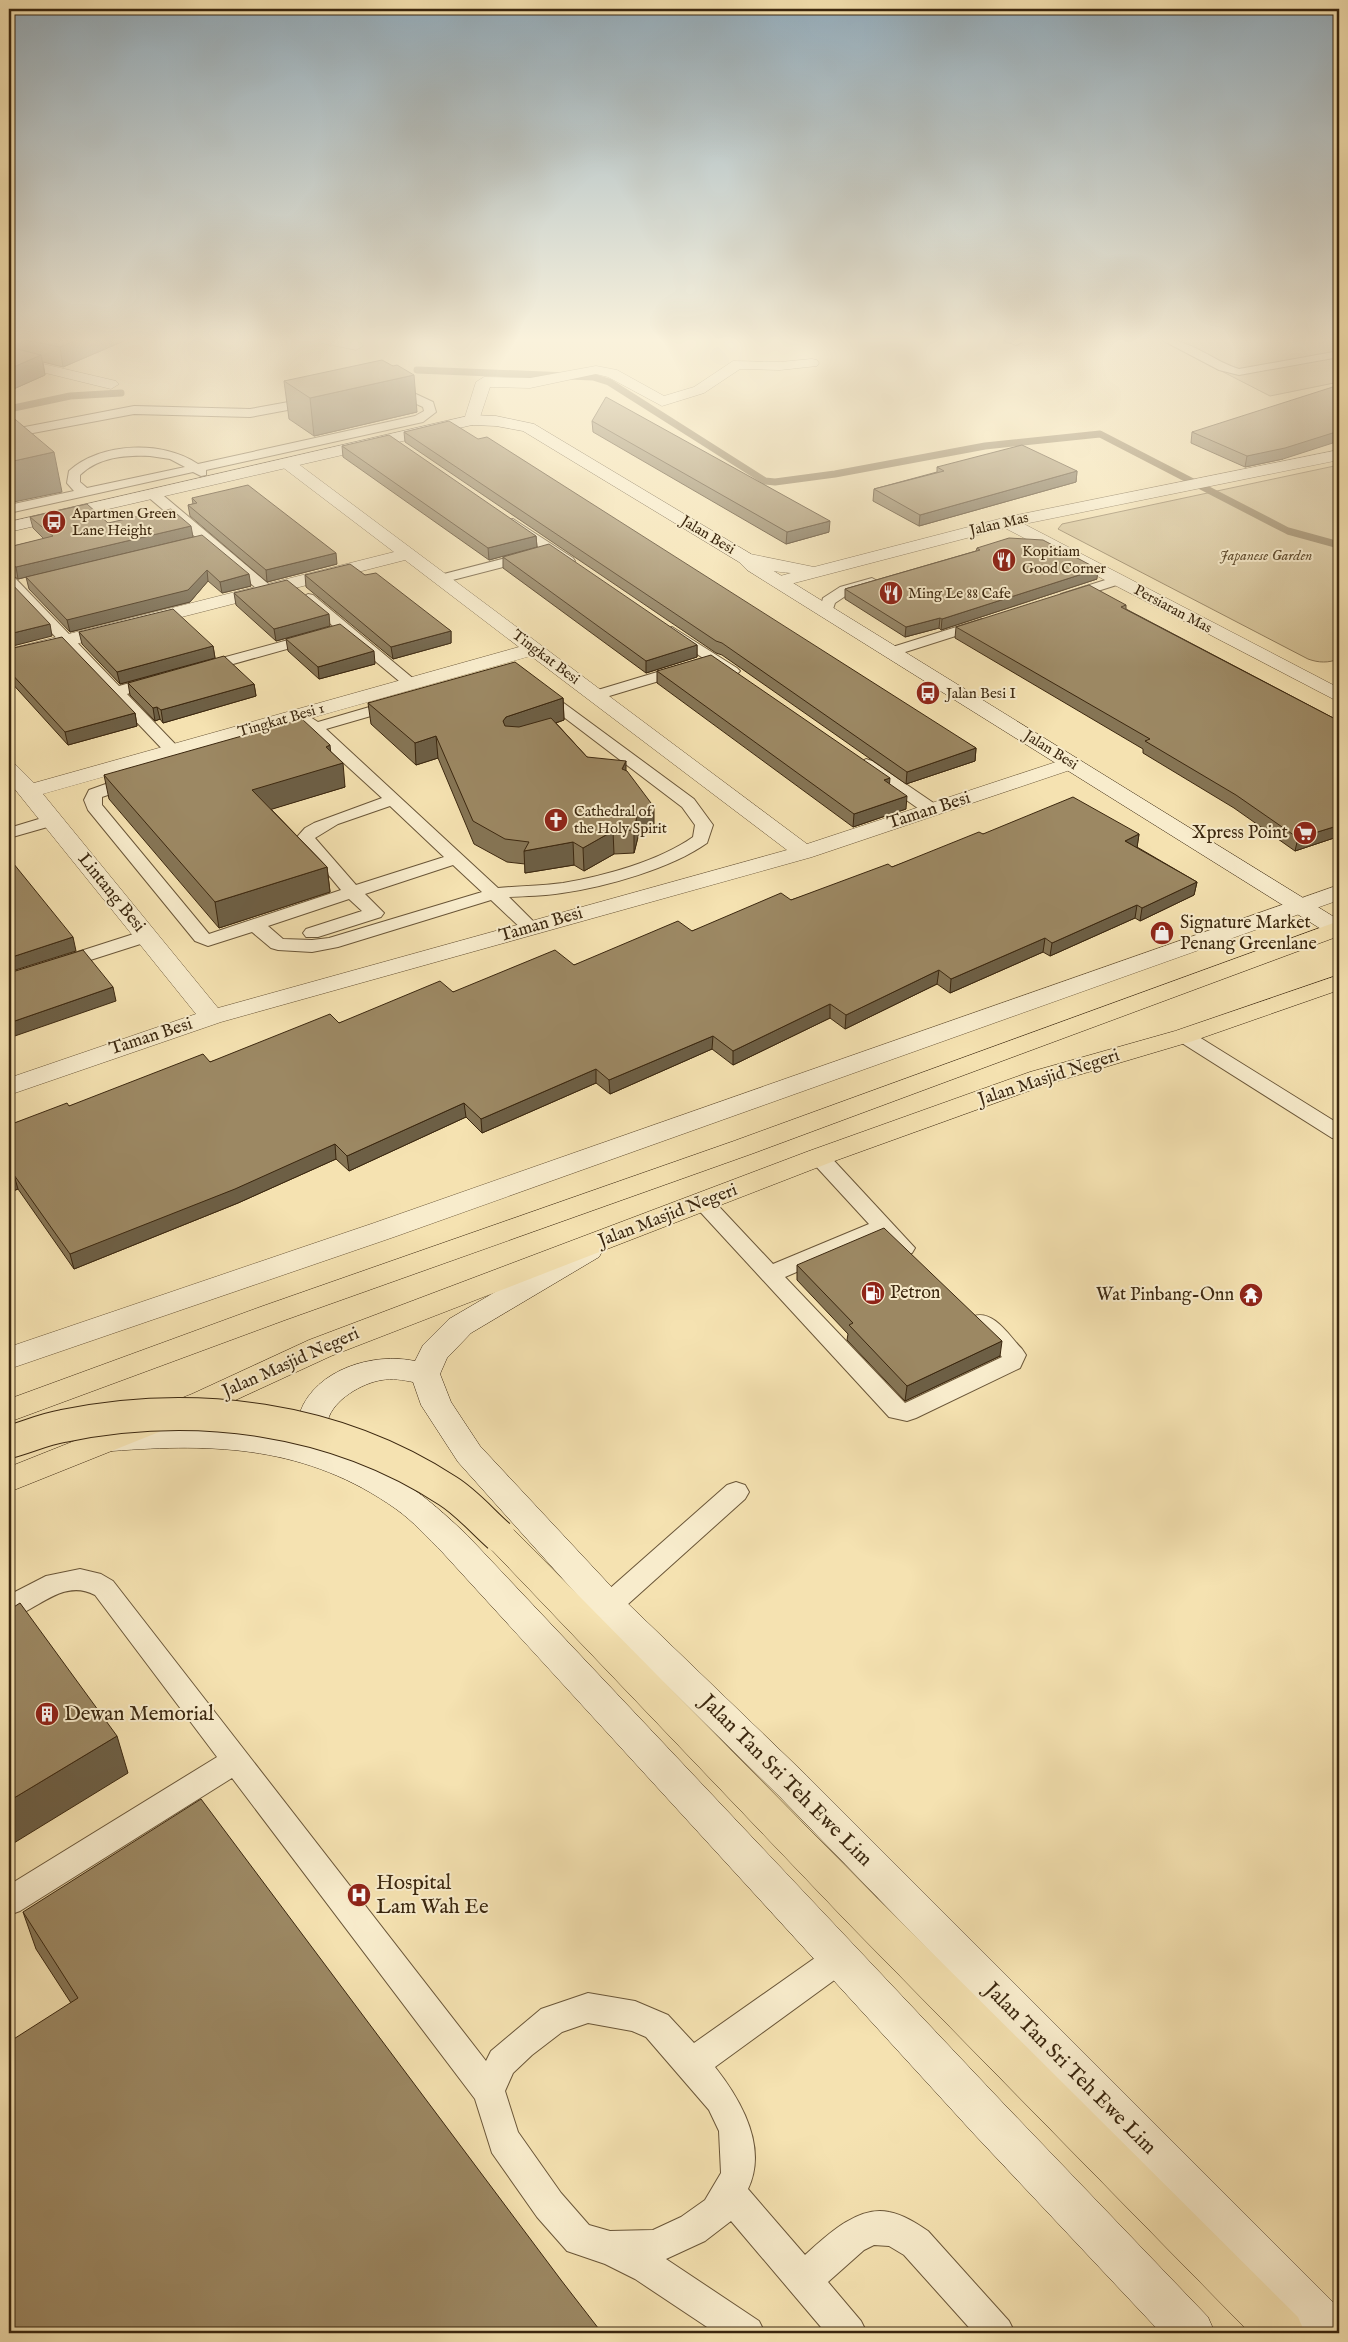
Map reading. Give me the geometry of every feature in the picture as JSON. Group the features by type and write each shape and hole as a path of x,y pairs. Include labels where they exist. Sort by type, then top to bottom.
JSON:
{"highway":[{"path":"9,1411 302,1303 744,1147 1338,929"},
{"name":"Jalan Masjid Negeri","path":"9,1480 203,1402 330,1344 449,1297 703,1203 818,1157 1039,1078 1184,1036 1339,982"},
{"path":"9,1442 47,1429 121,1415 163,1411 200,1412 274,1422 344,1440 410,1468 448,1491 499,1536 863,1911 1282,2333"}],"street":[{"name":"Jalan Besi","path":"9,527 346,449"},
{"name":"Jalan Besi","path":"568,449 745,558 754,566 826,612 1338,929"},
{"name":"Jalan Mas","path":"779,582 1007,522 1339,455"},
{"name":"Tingkat Besi","path":"287,463 804,852"},
{"name":"Persiaran Mas","path":"1007,522 1118,580 1334,687"},
{"path":"9,655 408,554"},
{"path":"745,558 793,569 824,570"},
{"name":"Tingkat Besi 1","path":"29,791 172,750 308,721 411,694 534,648"},
{"name":"Taman Besi","path":"9,1087 212,1017 804,852 1072,763"},
{"name":"Lintang Besi","path":"9,769 29,791 212,1017"},
{"path":"9,1358 384,1230 1339,892"},
{"path":"326,1459 315,1442 312,1424 318,1405 332,1389 353,1377 377,1369 402,1369 425,1374 434,1353 460,1326 606,1240"},
{"name":"Jalan Tan Sri Teh Ewe Lim","path":"425,1374 437,1405 469,1454 608,1606 793,1786 1332,2333"},
{"path":"110,1439 205,1435 242,1438 326,1459 360,1472 403,1497 455,1544 988,2118 1192,2333"}],"lane":[{"path":"9,509 279,449"},
{"path":"85,493 73,482 74,474 89,462 131,452 161,453 175,456 213,480"},
{"path":"153,494 267,590"},
{"path":"503,517 584,572"},
{"path":"1012,540 1031,535"},
{"path":"189,544 208,539"},
{"path":"441,579 551,550"},
{"path":"826,612 828,601 835,594 882,579"},
{"path":"1052,601 1118,580"},
{"path":"11,585 35,582"},
{"path":"291,584 344,629 411,694 508,673"},
{"path":"11,585 67,640 172,750"},
{"path":"891,652 995,619"},
{"path":"658,621 747,682"},
{"path":"191,671 344,629"},
{"path":"596,695 715,659"},
{"path":"115,692 172,676"},
{"path":"256,926 278,944 312,946 331,943 496,893 563,888 586,883 669,858 701,839 704,825 688,803 580,724 530,684"},
{"path":"562,729 600,718"},
{"path":"268,742 308,721 496,893 531,928"},
{"path":"852,754 932,810"},
{"path":"146,777 95,794 92,800 94,806 202,937 208,940 256,926 457,858"},
{"path":"278,944 375,913 352,892 306,837 308,832 319,825 393,800"},
{"path":"9,833 52,820"},
{"path":"9,980 146,936"},
{"path":"1184,1036 1339,1132"},
{"path":"818,1157 882,1227 918,1261"},
{"path":"703,1203 898,1411 907,1412 1012,1362 1014,1355 1011,1349 968,1308"},
{"path":"771,1274 882,1227"},
{"path":"608,1606 674,1550 736,1492"},
{"path":"9,1608 68,1579 82,1578 95,1581 104,1588 490,2091 504,2141 549,2205 579,2239 610,2248 647,2267 747,2333"},
{"path":"9,1902 237,1760"},
{"path":"692,2064 840,1958"},
{"path":"490,2091 502,2062 521,2044 552,2020 588,2008 635,2016 657,2026 692,2064 720,2099 735,2129 738,2174 717,2212 692,2229 654,2247 610,2248"},
{"path":"729,2193 849,2333"},
{"path":"804,2280 851,2239 865,2230 883,2228 900,2232 916,2243 997,2333"}],"green space":[{"name":"Japanese Garden","path":"1339,465 1339,659 1331,661 1320,662 1308,659 1058,529 1062,524"}],"building":[{"path":"9,449 51,449 54,452 9,462"},
{"path":"347,449 410,449 536,536 488,548"},
{"path":"430,449 506,449 976,748 907,772 722,643 716,641"},
{"path":"642,449 700,449 830,521 787,532"},
{"path":"1005,449 1031,449 1077,471 920,515 874,489 944,471 937,467"},
{"path":"1232,449 1279,449 1247,456"},
{"path":"248,485 336,553 266,570 188,505 197,503 192,498"},
{"path":"87,504 108,523 171,509 191,526 16,567 9,563 9,547 53,536 30,517"},
{"path":"202,535 249,574 220,582 207,570 188,590 67,620 26,577"},
{"path":"1009,538 1043,540 1098,569 942,619 906,627 845,589 980,550 977,548"},
{"path":"549,544 697,645 646,661 503,557"},
{"path":"350,564 365,575 376,573 451,631 391,647 305,575"},
{"path":"287,580 329,614 274,629 234,593"},
{"path":"9,581 50,624 9,634"},
{"path":"1089,585 1126,605 1121,607 1339,721 1339,827 1298,838 1236,795 1145,741 1150,739 956,627"},
{"path":"173,609 213,646 117,672 79,632"},
{"path":"340,624 374,651 318,667 286,639"},
{"path":"62,637 135,713 65,732 9,671 9,649"},
{"path":"711,655 890,778 884,780 907,796 854,814 657,671"},
{"path":"224,656 254,684 161,710 157,707 153,708 128,683"},
{"path":"515,662 563,698 506,717 503,721 505,726 519,727 551,718 587,757 626,761 622,769 627,771 654,807 638,811 634,830 613,831 583,848 573,842 524,851 529,842 505,839 473,821 436,736 415,743 368,703"},
{"path":"302,719 330,745 326,747 343,763 252,790 327,867 215,902 104,775"},
{"path":"1073,797 1139,834 1125,841 1197,882 1142,908 1137,905 1052,943 1045,938 951,979 939,970 846,1015 830,1004 733,1051 713,1036 609,1080 596,1069 481,1119 464,1103 347,1156 335,1144 235,1189 70,1254 14,1175 9,1177 9,1125 67,1103 69,1106 203,1054 210,1062 330,1014 339,1023 440,981 453,992 555,950 574,965 678,921 692,931 781,893 791,900 888,864 892,867 979,832 983,834"},
{"path":"9,858 73,937 9,958"},
{"path":"83,950 113,987 9,1023 9,973"},
{"path":"884,1228 1002,1341 907,1386 849,1325 853,1323 797,1265"},
{"name":"Dewan Memorial","path":"20,1603 117,1736 9,1801 9,1610"},
{"path":"201,1799 602,2333 9,2333 9,2042 78,1998 23,1912"}],"waterway":[{"path":"715,449 765,481 775,482 835,474 967,449"},
{"path":"1130,449 1288,531 1339,545"}],"place":[{"name":"Apartmen Green Lane Height","path":"54,522"},
{"name":"Kopitiam Good Corner","path":"1004,560"},
{"name":"Ming Le 88 Cafe","path":"891,593"},
{"name":"Jalan Besi I","path":"928,693"},
{"name":"Cathedral of the Holy Spirit","path":"556,820"},
{"name":"Xpress Point","path":"1305,833"},
{"name":"Signature Market Penang Greenlane","path":"1162,933"},
{"name":"Petron","path":"873,1293"},
{"name":"Wat Pinbang-Onn","path":"1251,1295"},
{"name":"Dewan Memorial","path":"47,1714"},
{"name":"Hospital Lam Wah Ee","path":"359,1895"}]}
